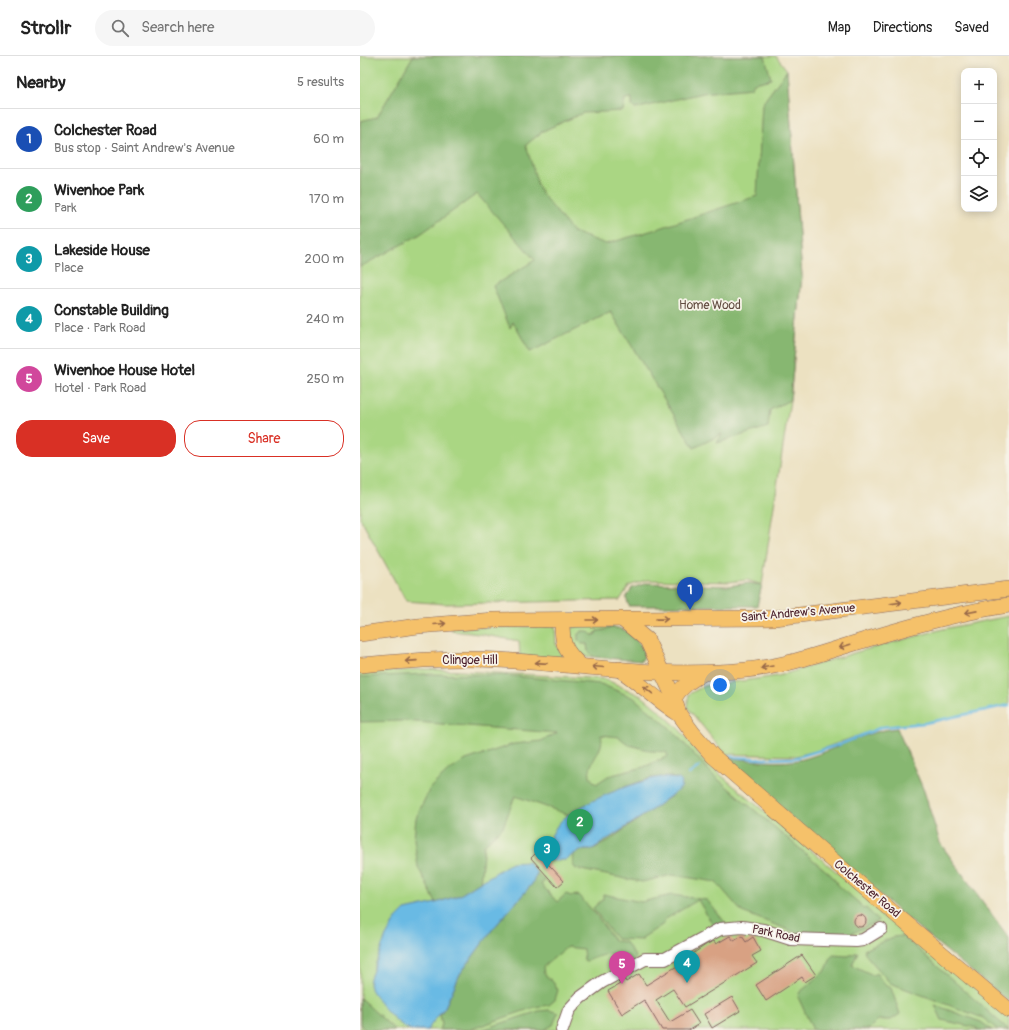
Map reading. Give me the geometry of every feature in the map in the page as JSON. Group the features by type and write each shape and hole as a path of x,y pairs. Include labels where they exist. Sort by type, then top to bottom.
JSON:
{"main road":[{"name":"Saint Andrew's Avenue","path":"562,620 775,618 1009,589"},
{"path":"360,634 464,622 562,620 563,643 568,654 580,665 702,674 747,670 778,665 929,622 1009,605"},
{"name":"Colchester Road","path":"623,620 647,640 653,649 661,672 674,698 679,714 693,733 714,756 756,794 1009,1010"},
{"name":"Clingoe Hill","path":"360,665 429,660 496,660 580,665"},
{"name":"Colchester Road","path":"617,668 638,682 679,714"},
{"path":"674,698 680,688 687,682 702,674"}],"street":[{"name":"Park Road","path":"562,1030 569,1010 580,998 602,982 644,959 665,959 720,929 742,927 763,930 791,939 856,941 863,940 881,929"}],"green space":[{"path":"360,56 776,56 787,70 802,276 790,400 762,585 747,580 728,582 646,580 629,586 620,600 445,604 406,601 360,518"},
{"name":"Home Wood","path":"413,56 765,56 771,79 754,83 751,88 702,93 635,109 632,106 632,98 625,99 623,111 583,113 543,131 526,145 539,189 546,199 573,232 606,244 757,196 762,104 787,70 802,276 790,400 770,410 768,427 717,443 722,434 694,448 611,312 530,352 513,322 510,328 493,286 535,260 477,194 419,235 360,267 360,121 377,117"},
{"path":"647,583 728,586 749,583 762,585 757,606 629,606 626,598 632,588"},
{"path":"1009,616 1009,705 925,723 882,727 816,751 796,756 725,754 687,707 689,694 704,686 778,676 857,652 943,629"},
{"path":"555,626 556,644 563,657 561,658 520,656 519,641 452,631 452,628"},
{"path":"578,626 618,628 597,631 595,635 592,635 587,644 588,651 594,657 581,655 572,648 569,631"},
{"path":"608,628 618,628 627,631 643,647 644,657 641,661 594,657 588,651 587,644 582,644 578,640 578,634 582,631 588,631 592,635 595,635 597,631"},
{"path":"424,669 605,679 643,697 680,730 704,761 997,1006 1009,1017 1009,1030 360,1030 360,674"},
{"path":"424,674 502,675 601,684 634,698 670,728 713,775 831,875 839,886 864,909 866,908 879,921 846,936 794,932 742,912 716,882 672,875 642,882 576,869 573,865 574,853 580,850 591,850 605,843 674,794 672,777 651,778 619,789 569,815 515,796 503,827 484,845 480,883 460,895 436,903 418,867 414,839 416,818 430,788 447,772 466,760 514,744 541,741 557,733 403,721 360,722 360,677","holes":["601,735 619,737 629,745 652,751 666,752 668,756 644,767 608,776 596,784 591,778 590,772 591,766 602,742"]},
{"path":"897,728 924,791 940,843 1009,938 1009,1002 904,916 724,758 786,762 807,758 874,733"},
{"path":"537,873 545,881 541,884 557,902 566,894 571,896 578,895 595,913 614,941 626,942 636,958 631,961 628,956 611,954 586,961 584,960 583,949 567,947 543,967 544,974 553,982 558,990 555,1000 549,1005 535,1007 469,1030 440,1030 442,1024 440,1015 460,974 492,930 532,884"},
{"path":"603,894 641,902 672,895 707,900 727,925 715,929 698,900 664,920 665,923 642,938 643,940 616,939 593,908 603,899"},
{"path":"903,936 1009,1030 998,1030 983,1018 890,983 866,955 864,950 893,937"},
{"path":"858,952 852,965 873,975 876,973 885,985 891,988 900,1014 891,1020 878,1020 868,1030 813,1030 798,997 799,993 826,970 832,955 848,956"},
{"path":"360,998 395,1030 365,1030 360,1024"},
{"path":"935,1005 981,1022 992,1030 977,1030 977,1028 942,1020"},
{"path":"549,1010 558,1013 553,1025 544,1030 481,1030 539,1011"}],"water":[{"path":"660,777 679,779 682,782 681,788 649,812 591,850 580,850 565,860 548,861 539,855 545,848 557,826 568,815 607,794 637,783"},
{"path":"528,862 537,873 532,884 492,930 460,974 445,1007 427,1030 412,1030 400,1024 381,1004 369,985 370,978 386,936 396,919 405,910 436,903 460,895 511,863"}],"building":[{"path":"537,852 564,881 557,887 531,858"},
{"path":"860,915 864,917 866,921 864,925 860,927 856,925 854,921 856,917"},
{"path":"730,936 734,941 742,936 746,942 753,937 761,951 752,956 757,963 685,1007 673,989 656,1000 670,1022 690,1010 699,1024 689,1030 662,1030 644,1000 622,1014 608,991 620,984 618,982 624,979 626,982 639,974 646,985 692,957 691,955 707,944 714,941 716,944"},
{"path":"802,955 816,975 805,982 802,977 766,1001 756,985"},
{"path":"732,997 740,1011 712,1028 704,1014"}],"waterway":[{"path":"721,756 764,759 795,758 841,744 882,727 925,723 1009,705"},
{"path":"689,774 700,766"}],"place":[{"name":"Colchester Road","path":"690,610"},
{"name":"Wivenhoe Park","path":"580,842"},
{"name":"Lakeside House","path":"547,869"},
{"name":"Constable Building","path":"687,983"},
{"name":"Wivenhoe House Hotel","path":"622,984"}]}
